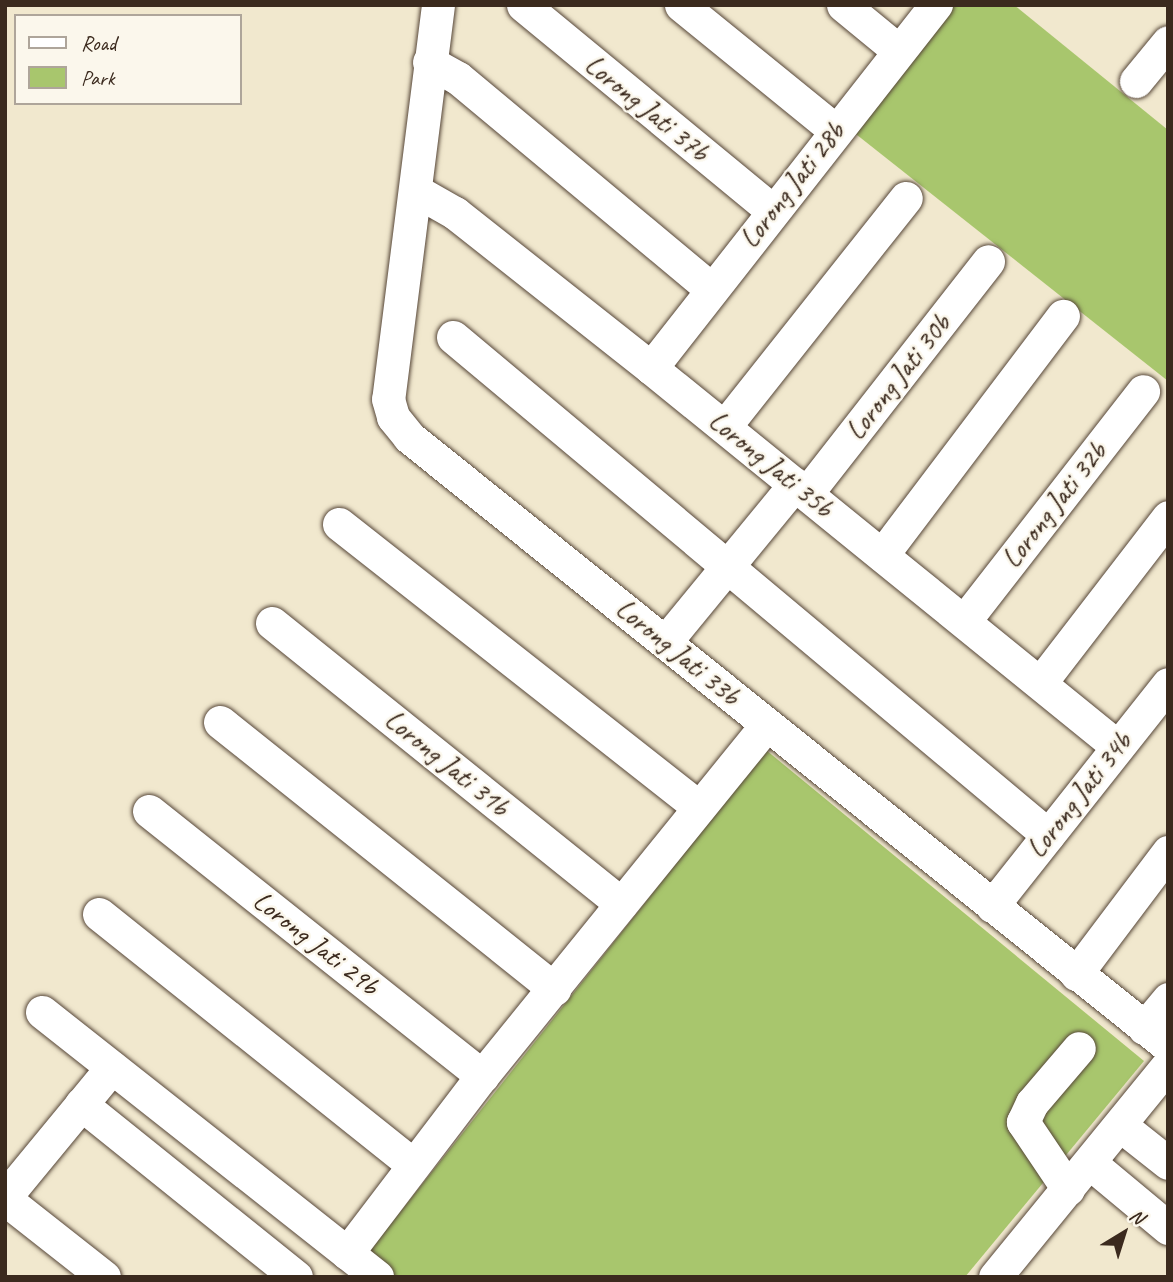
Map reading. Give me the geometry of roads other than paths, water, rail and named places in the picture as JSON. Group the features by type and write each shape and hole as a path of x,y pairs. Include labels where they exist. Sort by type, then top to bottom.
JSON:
{"street":[{"name":"Lorong Jati 33b","path":"438,5 429,62 418,192 388,399 393,417 409,437 1156,1037 1168,999"},
{"name":"Lorong Jati 37b","path":"523,5 772,210"},
{"path":"681,5 835,130"},
{"path":"843,5 899,51"},
{"name":"Lorong Jati 28b","path":"651,368 710,288 936,5"},
{"path":"1136,81 1168,42"},
{"path":"429,62 457,78 710,288"},
{"name":"Lorong Jati 35b","path":"418,192 455,213 725,426 1118,747"},
{"path":"725,426 905,198"},
{"name":"Lorong Jati 30b","path":"666,641 726,567 801,489 988,261"},
{"path":"883,555 1063,316"},
{"path":"453,337 1048,835"},
{"name":"Lorong Jati 32b","path":"965,620 1143,391"},
{"path":"1041,682 1168,517"},
{"path":"339,524 699,807"},
{"name":"Lorong Jati 31b","path":"272,623 621,904"},
{"name":"Lorong Jati 34b","path":"992,906 1167,686"},
{"path":"220,722 554,989"},
{"path":"81,1104 296,1277 337,1245 413,1165 766,725"},
{"name":"Lorong Jati 29b","path":"149,811 482,1076"},
{"path":"1076,974 1168,852"},
{"path":"99,914 413,1165"},
{"path":"42,1012 377,1277"},
{"path":"1068,1189 1023,1122 1032,1103 1079,1048"},
{"path":"995,1277 1168,1065"},
{"path":"104,1277 5,1198 112,1067"},
{"path":"1120,1125 1164,1152"},
{"path":"1090,1163 1168,1228"}]}
